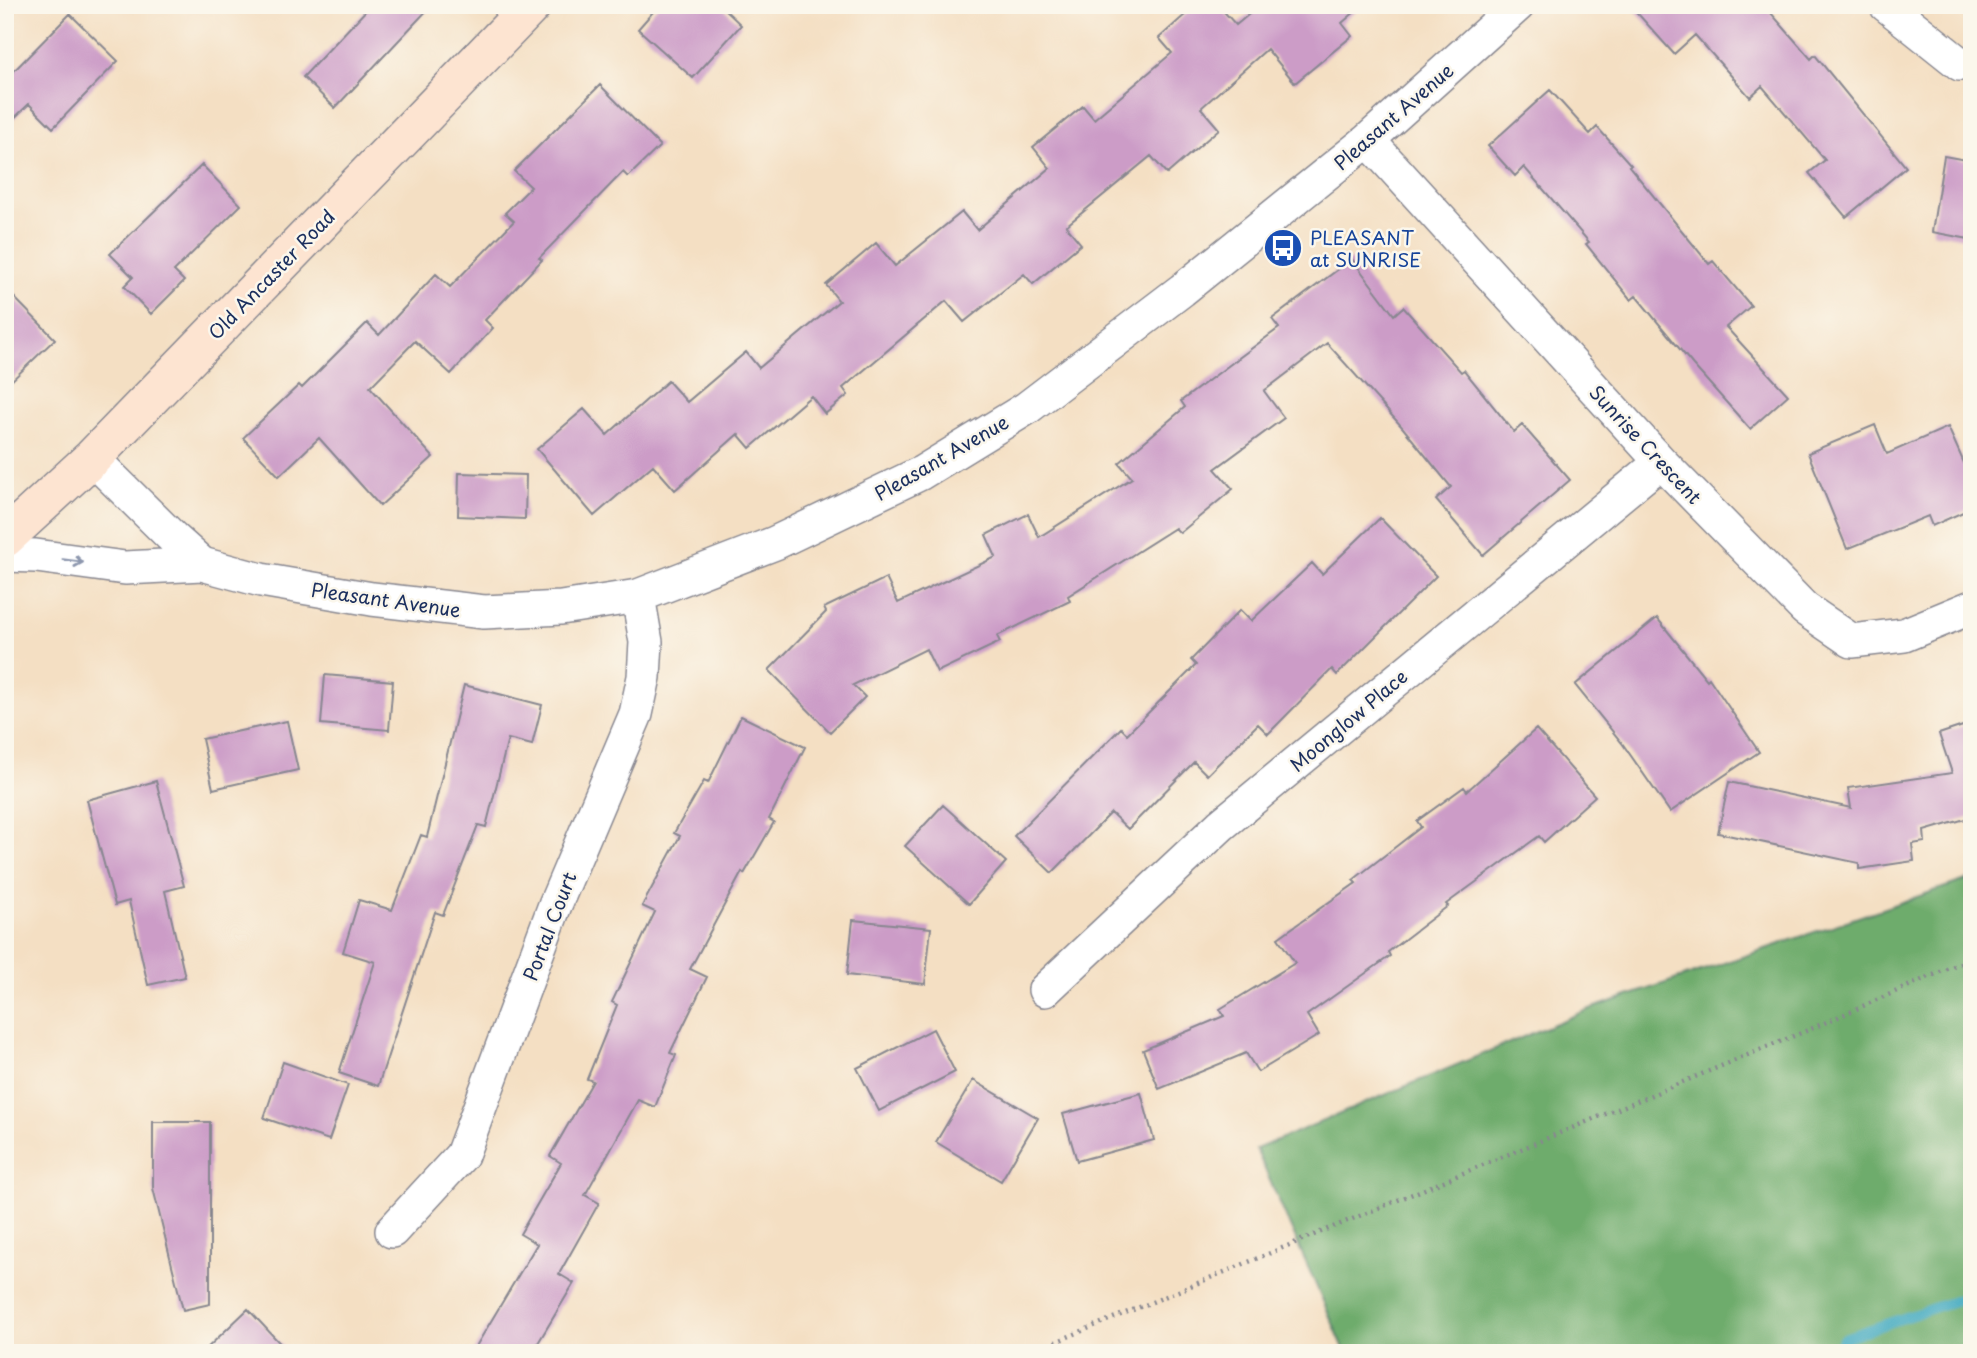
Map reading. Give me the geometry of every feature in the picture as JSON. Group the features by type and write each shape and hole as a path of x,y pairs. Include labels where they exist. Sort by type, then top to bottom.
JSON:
{"street":[{"name":"Old Ancaster Road","path":"5,538 92,458 532,5"},
{"name":"Pleasant Avenue","path":"5,555 36,556 125,568 202,564 261,580 372,599 484,612 561,608 638,596 775,542 921,473 1027,408 1182,290 1368,140 1518,5"},
{"path":"1886,5 1960,64 1972,63"},
{"name":"Sunrise Crescent","path":"1368,140 1661,462 1805,610 1852,642 1904,635 1972,607"},
{"name":"Pleasant Avenue","path":"92,458 202,564"},
{"name":"Moonglow Place","path":"1045,990 1221,825 1661,462"},
{"name":"Portal Court","path":"392,1231 462,1155 555,905 636,714 644,677 646,642 638,596"}],"path":[{"path":"1029,1353 1813,1028 1972,958"}],"green space":[{"path":"1972,878 1972,1353 1346,1353 1256,1149 1590,1009"}],"building":[{"path":"371,5 432,5 335,108 303,77"},
{"path":"659,5 720,5 741,25 693,78 638,29"},
{"path":"1196,5 1218,5 1236,25 1260,5 1363,5 1342,23 1352,36 1295,83 1267,49 1201,108 1219,129 1167,174 1151,156 1066,226 1081,244 1033,284 1024,274 964,322 946,301 843,388 848,395 825,414 811,396 750,448 738,434 675,490 653,465 594,516 537,449 584,409 607,435 668,381 687,402 746,352 759,368 839,301 826,285 876,243 895,266 962,212 977,230 1050,168 1033,147 1083,106 1094,119 1172,53 1159,38"},
{"path":"1630,5 1764,5 1811,59 1815,55 1906,167 1846,217 1809,173 1825,160 1762,86 1750,97 1695,35 1674,54"},
{"path":"70,14 118,61 53,128 29,104 5,127 5,80"},
{"path":"600,85 660,146 628,177 623,172 539,258 542,260 485,320 493,328 451,374 415,341 370,387 433,457 380,506 319,438 279,476 243,438 299,385 302,388 367,323 379,335 436,274 450,287 514,221 505,213 531,187 514,171"},
{"path":"1550,90 1590,134 1597,127 1631,165 1629,166 1709,264 1713,261 1751,306 1726,327 1788,395 1750,429 1636,296 1631,300 1586,244 1589,242 1524,167 1515,176 1488,146"},
{"path":"1944,156 1972,161 1972,223 1969,239 1932,232"},
{"path":"202,165 241,205 174,271 184,281 151,314 124,286 133,277 110,254"},
{"path":"1352,259 1394,315 1403,307 1461,372 1464,370 1514,432 1522,425 1570,480 1483,555 1436,500 1451,487 1403,428 1327,343 1264,391 1284,418 1215,469 1233,489 1180,533 1175,528 1068,596 1070,601 997,636 1000,642 937,672 926,649 853,685 865,697 830,732 769,670 826,612 824,608 886,578 898,603 996,557 986,535 1028,514 1039,537 1132,478 1119,463 1185,407 1181,401 1279,328 1272,319"},
{"path":"5,288 55,339 5,387"},
{"path":"1875,425 1887,454 1948,427 1972,481 1972,508 1932,526 1928,516 1847,549 1808,453"},
{"path":"459,473 526,475 525,519 458,516"},
{"path":"1380,518 1436,576 1337,675 1332,669 1268,734 1258,724 1207,775 1194,762 1128,829 1111,813 1052,873 1014,836 1121,728 1127,734 1196,665 1191,660 1240,610 1251,621 1312,563 1322,574"},
{"path":"1657,618 1707,680 1709,678 1759,752 1670,812 1622,743 1575,685"},
{"path":"325,675 393,681 389,730 321,724"},
{"path":"464,685 542,705 532,745 508,739 486,827 478,825 443,915 435,912 378,1086 339,1073 375,962 343,952 359,900 392,910 421,835 427,837"},
{"path":"741,716 805,747 769,819 774,822 744,874 742,872 690,969 707,977 670,1053 676,1055 655,1107 638,1100 585,1195 599,1203 559,1274 574,1283 532,1353 472,1353 537,1244 520,1234 561,1163 550,1156 593,1081 587,1079 617,1005 612,1002 655,912 642,906 680,836 674,833 704,781 708,783"},
{"path":"287,721 298,770 213,789 202,739"},
{"path":"1972,723 1972,817 1924,831 1925,842 1912,844 1914,861 1859,869 1859,863 1718,833 1729,782 1851,808 1848,788 1952,773 1939,734"},
{"path":"1536,729 1595,796 1544,842 1539,836 1446,904 1448,906 1388,952 1390,956 1307,1015 1319,1035 1258,1072 1246,1053 1159,1089 1143,1050 1224,1016 1220,1009 1295,963 1278,938 1356,883 1353,880 1421,827 1417,821 1464,787 1467,791"},
{"path":"156,781 184,886 165,891 185,977 148,985 129,901 115,905 87,800"},
{"path":"943,805 1006,862 969,904 905,846"},
{"path":"853,920 931,928 925,984 847,975"},
{"path":"933,1029 955,1072 879,1111 857,1068"},
{"path":"283,1062 348,1085 329,1140 264,1118"},
{"path":"973,1080 1038,1118 1001,1181 936,1142"},
{"path":"1141,1093 1154,1140 1077,1161 1063,1114"},
{"path":"153,1122 210,1122 210,1304 183,1310 153,1188"},
{"path":"248,1309 289,1353 202,1353"}],"waterway":[{"path":"1834,1353 1844,1338 1972,1295"}],"place":[{"name":"PLEASANT at SUNRISE","path":"1283,248"}]}
